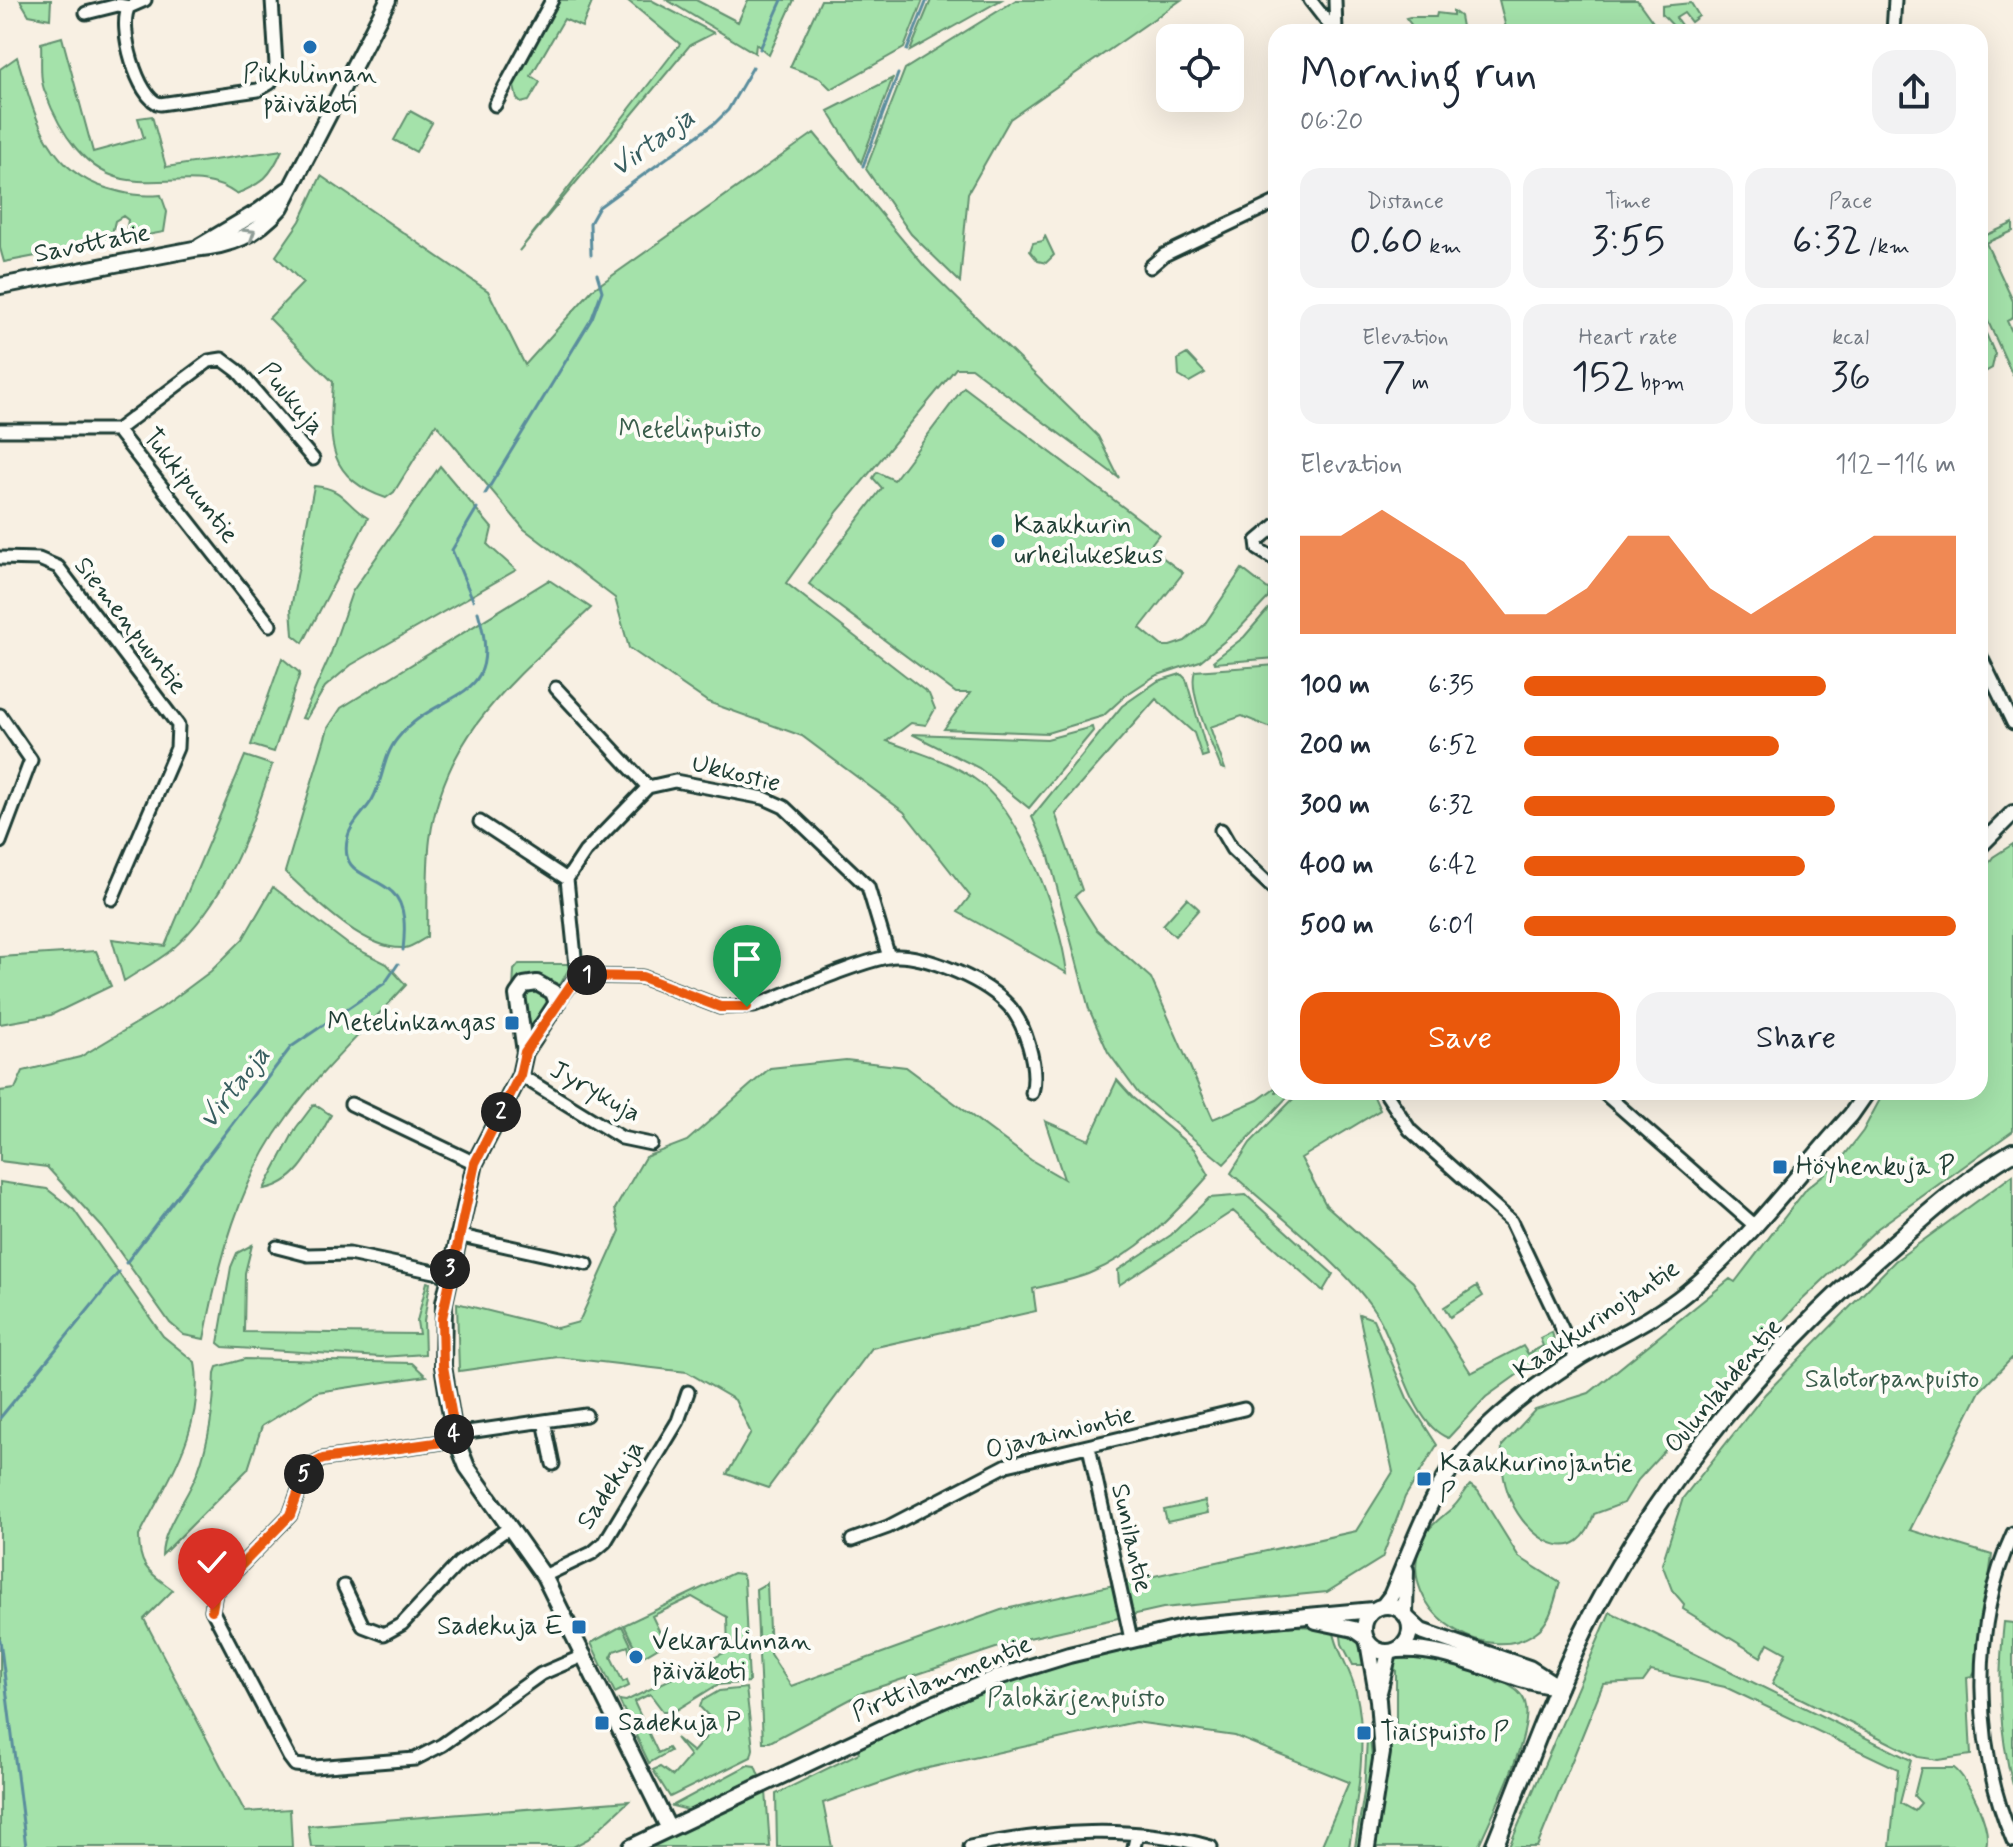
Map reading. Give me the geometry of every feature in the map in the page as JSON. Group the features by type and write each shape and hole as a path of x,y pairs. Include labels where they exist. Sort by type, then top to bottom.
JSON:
{"main road":[{"name":"Oulunlahdentie","path":"1494,1847 1592,1615 1631,1544 1715,1429 1772,1361 1846,1285 1925,1217 2013,1152"}],"street":[{"path":"86,13 118,5 129,7 145,0"},
{"path":"129,7 124,25 141,89 151,102 160,104 258,90 270,83 276,65 272,0"},
{"name":"Savottatie","path":"0,286 194,249 222,247 258,229 281,207 287,189 388,0"},
{"path":"495,105 552,0"},
{"path":"1310,0 1330,24"},
{"path":"1335,0 1336,24"},
{"path":"1894,24 1895,0"},
{"path":"1150,267 1164,255 1268,206"},
{"name":"Puukuja","path":"117,430 209,361 222,359 238,371 313,459"},
{"name":"Tukkipuuntie","path":"0,430 117,430 270,625"},
{"path":"1268,532 1257,541 1258,549 1268,555"},
{"name":"Siemenpuuntie","path":"0,558 39,559 58,567 178,725 177,748 112,899"},
{"path":"1988,671 2013,723"},
{"path":"525,1052 577,976 567,879 585,852 648,787 556,688"},
{"path":"0,715 31,760 0,842"},
{"name":"Ukkostie","path":"648,787 675,781 764,798 784,807 868,887 889,957"},
{"path":"1988,838 2013,813"},
{"path":"480,822 567,879"},
{"path":"1221,830 1232,849 1268,883"},
{"path":"577,976 642,977 720,1007 740,1009 889,957 934,960 1005,1001 1019,1022 1036,1078 1032,1093"},
{"path":"557,1003 553,992 537,983 524,985 518,991 525,1052 520,1075 475,1163 449,1275 441,1334 455,1437 474,1480 544,1576 669,1829"},
{"name":"Jyrykuja","path":"520,1075 622,1138 651,1144"},
{"path":"1390,1100 1410,1130 1511,1221 1577,1360"},
{"path":"1612,1100 1753,1224"},
{"name":"Kaakkurinojantie","path":"1378,1608 1406,1563 1424,1515 1442,1483 1462,1457 1508,1409 1577,1360 1685,1293 1753,1224 1861,1100"},
{"path":"351,1104 475,1163"},
{"path":"457,1235 587,1264"},
{"path":"277,1247 308,1255 349,1254 449,1275"},
{"name":"Sadekuja","path":"544,1576 592,1553 605,1542 678,1421 688,1392"},
{"name":"Ojavainiontie","path":"852,1540 888,1527 993,1470 1244,1409"},
{"path":"585,1655 541,1674 442,1745 415,1759 315,1767 295,1765 212,1610 215,1592 290,1515 308,1466 323,1459 586,1415"},
{"path":"544,1421 553,1464"},
{"name":"Sunilantie","path":"1089,1447 1131,1639"},
{"path":"344,1586 363,1626 372,1633 384,1634 402,1624 459,1563 510,1527"},
{"path":"2009,1842 1988,1755 1983,1691 1984,1646 1992,1593 2013,1533"},
{"name":"Kaakkurinojantie","path":"1406,1563 1407,1616"},
{"path":"1367,1847 1382,1753 1378,1700 1365,1620 1378,1608 1396,1607 1421,1631 1529,1668 1559,1687"},
{"name":"Pirttilammentie","path":"631,1847 873,1732 998,1677 1131,1639 1187,1627 1378,1608"},
{"path":"1378,1700 1393,1651 1410,1636 1407,1616"},
{"name":"Pirttilammentie","path":"1291,1619 1337,1624 1366,1639"},
{"path":"1366,1639 1380,1651 1452,1653 1526,1682 1559,1687"},
{"path":"970,1847 1069,1832 1137,1834 1211,1847"},
{"path":"1134,1847 1137,1834"}],"green space":[{"path":"20,0 51,0 50,19 29,15"},
{"path":"558,0 593,0 582,27 564,19 531,76 540,82 529,101 521,103 513,82"},
{"path":"627,0 651,0 714,33 690,45 519,251 680,44"},
{"path":"667,0 696,0 738,22 748,0 794,0 769,55 756,44 755,53"},
{"path":"821,0 923,0 904,48 831,89 820,78 790,67"},
{"path":"931,0 1001,0 910,51"},
{"path":"1016,0 1181,0 1010,119 968,193 960,282 911,234 866,169 905,69"},
{"path":"1499,0 1637,0 1654,24 1505,24"},
{"path":"1691,3 1699,16 1691,22 1684,13 1676,18 1680,24 1671,24 1662,14 1662,6"},
{"path":"1453,11 1460,16 1462,24 1411,24 1406,18 1436,17 1437,13 1453,15"},
{"path":"62,37 93,152 144,138 138,118 152,116 166,167 282,150 274,166 259,183 236,194 211,183 129,180 99,169 66,135 43,86 41,43"},
{"path":"17,57 37,118 56,153 85,179 106,188 146,196 161,195 167,212 164,232 125,239 128,220 123,216 115,221 110,242 4,262 0,248 0,69"},
{"path":"893,78 861,163 828,111"},
{"path":"410,111 432,123 416,152 394,140"},
{"name":"Metelinpuisto","path":"814,133 925,267 1098,436 1119,478 971,368 956,368 838,511 786,583 929,694 935,709 926,725 911,723 887,741 941,761 972,777 990,792 1007,813 1047,894 1067,973 958,912 970,896 904,812 802,736 708,702 629,648 615,598 524,529 436,424 394,492 386,498 351,479 341,467 332,437 333,382 269,318 303,283 276,256 300,221 321,176 488,291 525,365 592,290"},
{"path":"2013,223 2013,231 1988,242 1988,234"},
{"path":"1045,236 1054,255 1046,263 1038,261 1030,251 1033,243 1043,241"},
{"path":"1988,247 2013,301 2013,318 2007,321 2013,334 2013,376 1988,321"},
{"path":"1988,338 1995,354 1992,368 1988,370"},
{"path":"1187,354 1205,373 1189,382 1179,376 1178,359"},
{"name":"Kaakkurin urheilukeskus","path":"964,387 1159,534 1149,547 1183,573 1140,628 1162,646 1185,641 1204,625 1242,569 1268,589 1268,598 1237,631 1200,661 1155,676 1126,695 1103,716 1047,733 944,729 970,693 956,693 809,584 882,488 873,478 877,472 894,480"},
{"path":"440,466 492,528 488,545 516,570 351,665 325,687 306,719 302,718 330,656 352,592"},
{"path":"314,486 339,494 368,518 303,643 293,635 291,608"},
{"path":"549,580 591,608 511,683 488,709 451,767 438,801 430,839 427,937 405,948 389,947 373,941 340,921 285,872 328,728 341,708"},
{"path":"1268,609 1268,659 1215,663 1214,660 1244,637"},
{"path":"282,658 300,673 274,752 251,745"},
{"path":"1268,666 1268,727 1242,716 1210,727 1225,769 1221,768 1198,705 1193,680 1195,671"},
{"path":"1181,674 1186,679 1208,755 1202,757 1194,733 1156,699 1055,813 1082,890 1075,896 1096,929 1151,978 1213,1119 1268,1093 1268,1100 1284,1100 1224,1164 1138,1093 1108,1052 1089,1009 1048,853 1032,817 1122,706 1158,681"},
{"path":"1092,727 1093,731 1029,808 979,768 912,734 1047,739"},
{"path":"245,756 272,765 234,865 190,932 170,951 124,981 112,939 165,946"},
{"path":"2013,844 2013,1131 1878,1228 1799,1303 1638,1480 1624,1503 1594,1514 1587,1531 1578,1541 1556,1545 1544,1540 1514,1507 1502,1462 1502,1446 1535,1410 1589,1393 1730,1279 1735,1282 1807,1188 1840,1161 1863,1131 1880,1100 1988,1100 1988,864 1993,857"},
{"path":"273,887 349,945 387,964 406,985 314,1083 270,1142 233,1223 204,1339 184,1335 170,1323 102,1227 47,1167 0,1161 0,1091 15,1089 23,1071 80,1057 160,1009 211,971 243,939"},
{"path":"1187,898 1199,909 1175,936 1163,925"},
{"path":"96,951 111,986 51,1015 0,1024 0,957"},
{"path":"519,964 571,965 560,985 540,978 521,980 513,990 514,970"},
{"path":"534,988 545,995 548,1006 529,1034 524,996"},
{"path":"846,1060 906,1067 1031,1160 1064,1179 1045,1121 1089,1140 1117,1080 1133,1098 1194,1149 1209,1175 1169,1219 1123,1256 1088,1274 1033,1289 1036,1311 872,1348 768,1488 727,1474 751,1433 735,1400 687,1372 558,1357 459,1371 457,1303 557,1328 579,1322 620,1231 615,1209 645,1157 687,1141 770,1068"},
{"path":"1292,1100 1376,1100 1380,1110 1301,1158 1326,1205 1413,1282 1471,1373 1523,1346 1528,1354 1543,1346 1540,1338 1552,1332 1556,1347 1486,1397 1448,1438 1435,1430 1415,1402 1386,1332 1367,1300 1331,1261 1231,1173 1250,1143"},
{"path":"314,1104 331,1115 312,1150 288,1179 264,1189 296,1128"},
{"name":"Salotorpanpuisto","path":"2013,1175 2013,1357 1980,1391 1910,1530 1992,1555 1978,1666 1972,1676 1967,1677 1971,1755 1938,1760 1918,1757 1772,1684 1786,1653 1768,1643 1761,1657 1683,1609 1684,1604 1672,1590 1662,1564 1683,1498 1765,1394 1895,1261"},
{"path":"0,1182 47,1189 74,1210 163,1336 195,1362 195,1409 182,1453 139,1536 143,1562 173,1590 144,1619 245,1812 290,1809 292,1847 0,1847"},
{"path":"1246,1195 1333,1274 1323,1291 1233,1211 1119,1285 1118,1270 1171,1235 1209,1198"},
{"path":"252,1245 245,1273 244,1332 419,1334 417,1321 427,1282 430,1283 424,1321 425,1354 381,1357 223,1347 218,1343 231,1267 237,1253"},
{"path":"1477,1286 1483,1296 1450,1317 1444,1307"},
{"path":"1359,1314 1373,1319 1407,1398 1437,1445 1405,1497 1382,1558 1327,1592 1163,1608 1020,1640 864,1692 770,1742 763,1742 756,1589 767,1583 770,1654 791,1686 1001,1610 1356,1531 1393,1472"},
{"path":"245,1359 412,1363 426,1376 317,1392 262,1426 248,1469 162,1555 166,1535 194,1481 206,1447 217,1367"},
{"path":"1470,1485 1478,1491 1519,1557 1560,1583 1546,1622 1536,1632 1517,1641 1497,1643 1475,1639 1456,1630 1438,1617 1425,1599 1417,1579 1417,1557 1425,1534 1456,1504"},
{"path":"1205,1501 1208,1513 1167,1522 1164,1510"},
{"path":"733,1573 741,1574 744,1579 749,1682 717,1685 675,1711 663,1711 650,1694 634,1702 658,1753 668,1748 670,1751 649,1763 619,1700 626,1701 728,1651 727,1617 692,1597 652,1616 665,1643 640,1658 624,1625"},
{"path":"1610,1612 1911,1760 1900,1803 1914,1811 1921,1803 1914,1796 1921,1768 1954,1768 1966,1782 1978,1805 1986,1828 1986,1846 1890,1847 1898,1769 1725,1687 1651,1671 1643,1682 1603,1684 1537,1847 1509,1847"},
{"path":"2004,1622 2013,1623 2013,1785 2004,1744 2001,1704"},
{"path":"622,1626 639,1662 631,1658 628,1646 614,1651 611,1657 623,1682 627,1680 629,1686 615,1693 591,1643"},
{"name":"Palokärjenpuisto","path":"1295,1626 1333,1628 1356,1692 1361,1750 1349,1847 1321,1847 1349,1782 1235,1736 1135,1722 915,1771 823,1803 832,1847 777,1847 776,1794 859,1753 858,1750 893,1728 999,1683 1058,1664 1189,1634"},
{"path":"1340,1628 1357,1639 1366,1665 1353,1665 1342,1644"},
{"path":"1423,1654 1485,1674 1498,1683 1502,1681 1518,1692 1525,1702 1524,1733 1518,1753 1478,1847 1374,1847 1392,1736 1396,1735 1396,1670 1388,1666 1399,1656"},
{"path":"746,1688 753,1749 751,1757 670,1797 653,1770 660,1767 673,1776 690,1756 676,1738 693,1752 714,1728 716,1724 700,1707 702,1701 719,1691"},
{"path":"1367,1739 1370,1739 1373,1766 1361,1847 1355,1847 1364,1793"},
{"path":"748,1765 755,1766 759,1776 692,1811 672,1806"},
{"path":"766,1791 770,1847 645,1847"},
{"path":"629,1801 588,1839 573,1847 311,1847 308,1826"}],"waterway":[{"name":"Virtaoja","path":"760,49 782,0"},
{"path":"907,50 927,0"},
{"name":"Virtaoja","path":"591,255 590,223 599,207 715,123 728,110 753,67"},
{"path":"863,166 898,74"},
{"name":"Virtaoja","path":"485,494 592,318 602,291 597,274"},
{"name":"Virtaoja","path":"473,600 452,550 477,508"},
{"name":"Virtaoja","path":"403,950 403,911 397,897 352,866 346,849 348,836 372,800 397,739 414,722 476,680 483,664 485,643 478,612"},
{"name":"Virtaoja","path":"126,1263 291,1047 385,983 398,964"},
{"name":"Virtaoja","path":"0,1418 119,1272"},
{"path":"0,1640 26,1847"}],"place":[{"name":"Pikkulinnan päiväkoti","path":"310,47"},
{"name":"Kaakkurin urheilukeskus","path":"998,541"},
{"name":"Metelinkangas","path":"512,1023"},
{"name":"Höyhenkuja P","path":"1780,1167"},
{"name":"Kaakkurinojantie P","path":"1424,1479"},
{"name":"Sadekuja E","path":"579,1627"},
{"name":"Vekaralinnan päiväkoti","path":"636,1657"},
{"name":"Sadekuja P","path":"602,1723"},
{"name":"Tiaispuisto P","path":"1364,1733"}],"route":[{"path":"212,1610 215,1592 290,1515 308,1466 323,1459 456,1440 443,1366 442,1318 475,1163 520,1075 525,1052 577,976 642,977 720,1007 747,1007"}]}
